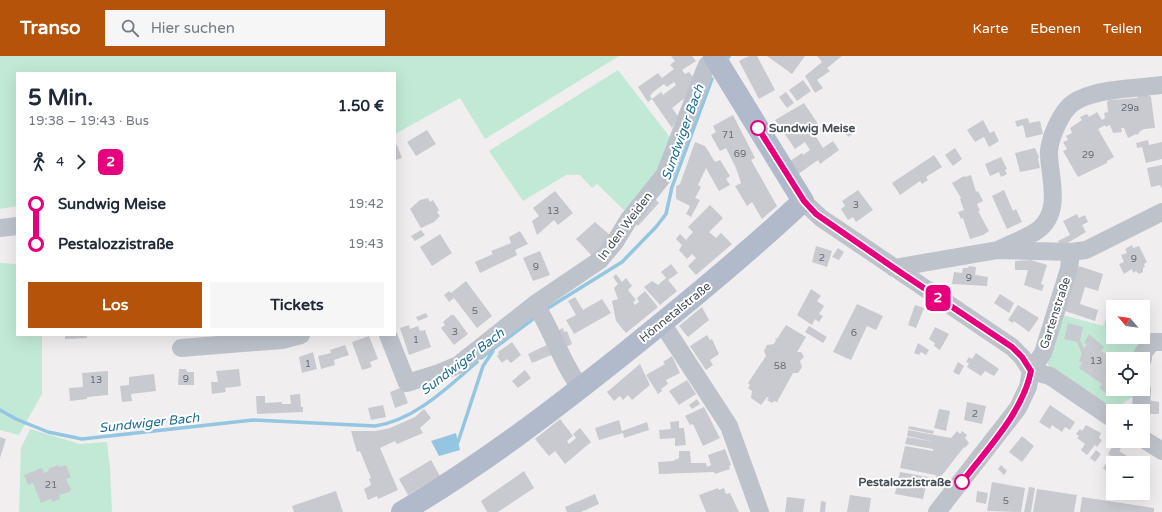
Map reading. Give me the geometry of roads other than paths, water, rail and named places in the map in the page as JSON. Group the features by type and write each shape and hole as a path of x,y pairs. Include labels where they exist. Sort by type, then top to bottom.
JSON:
{"main road":[{"path":"715,58 804,201"},
{"name":"Hönnetalstraße","path":"402,512 451,483 496,452 581,388 728,268 804,201"}],"street":[{"name":"In den Weiden","path":"388,336 407,383 439,373 458,365 539,310 593,265 615,242 629,219 665,174 707,65 715,58"},
{"path":"998,250 1039,229 1052,211 1053,182 1049,153 1053,136 1061,117 1072,103 1093,94 1162,86"},
{"path":"804,201 821,218 1012,347 1022,357 1031,371 1050,376 1106,414"},
{"path":"894,268 998,250 1071,252 1086,250 1162,212"},
{"path":"0,228 16,226"},
{"name":"Gartenstraße","path":"1031,371 1043,353 1069,269 1071,252"},
{"path":"539,310 558,348 581,388"},
{"path":"662,323 729,426 760,512"},
{"path":"181,348 282,340 297,336"},
{"path":"1144,352 1152,342 1162,342"},
{"path":"937,512 1018,408 1028,387 1031,371"},
{"path":"1150,443 1162,451"}],"water":[{"path":"456,433 460,450 439,456 431,441"}],"waterway":[{"name":"Sundwiger Bach","path":"545,310 622,262 656,227 666,214 672,187 712,79"},
{"name":"Sundwiger Bach","path":"481,358 537,316"},
{"path":"458,442 483,366 493,351"},
{"name":"Sundwiger Bach","path":"0,410 16,419 48,432 82,439 253,420 375,426 390,423 417,410 443,392 477,362"}],"place":[{"name":"Sundwig Meise","path":"758,128"},
{"name":"Pestalozzistraße","path":"962,482"}]}
